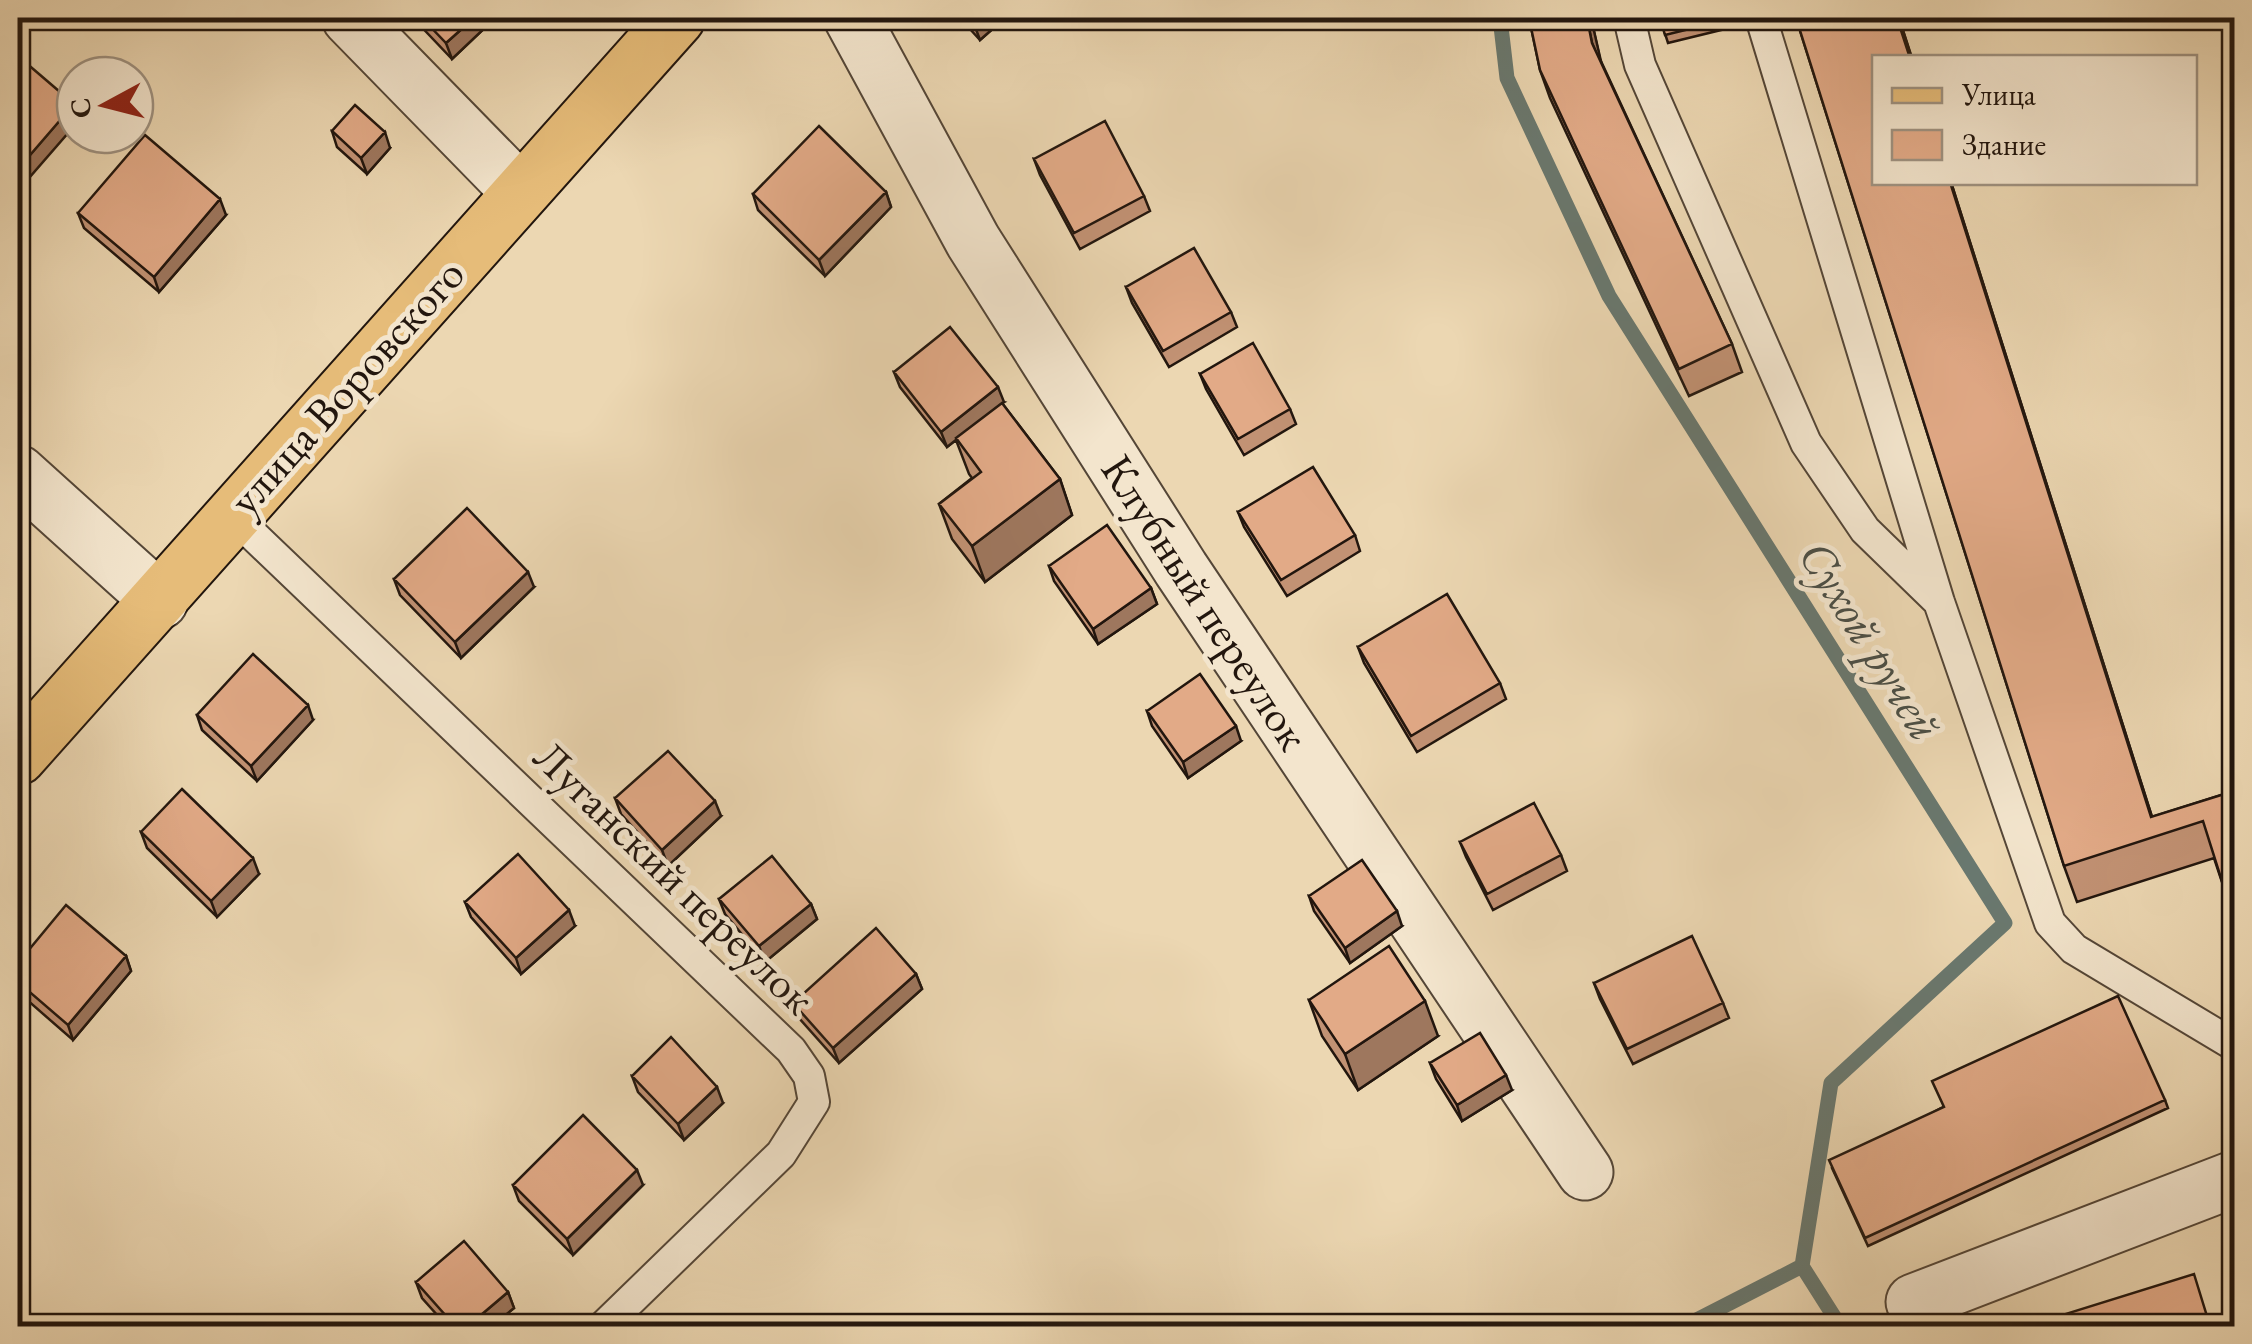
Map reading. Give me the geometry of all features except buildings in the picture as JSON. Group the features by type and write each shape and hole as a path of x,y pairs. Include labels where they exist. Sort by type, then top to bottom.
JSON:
{"main road":[{"name":"улица Воровского","path":"18,757 677,18"}],"street":[{"path":"350,18 520,192"},
{"name":"Клубный переулок","path":"852,18 973,241 1025,323 1192,585 1585,1172"},
{"path":"18,472 160,600"},
{"path":"1914,1302 2234,1178"}],"lane":[{"path":"1629,18 1640,65 1806,443 1865,530 1939,602"},
{"path":"1761,18 1939,602 2050,922 2074,949 2234,1045"},
{"name":"Луганский переулок","path":"231,514 792,1050 809,1076 814,1102 780,1154 604,1326"}],"waterway":[{"name":"Сухой ручей","path":"1500,18 1507,78 1609,296 2005,923 1831,1083 1802,1266"},
{"path":"1685,1326 1802,1266 1840,1326"}]}
